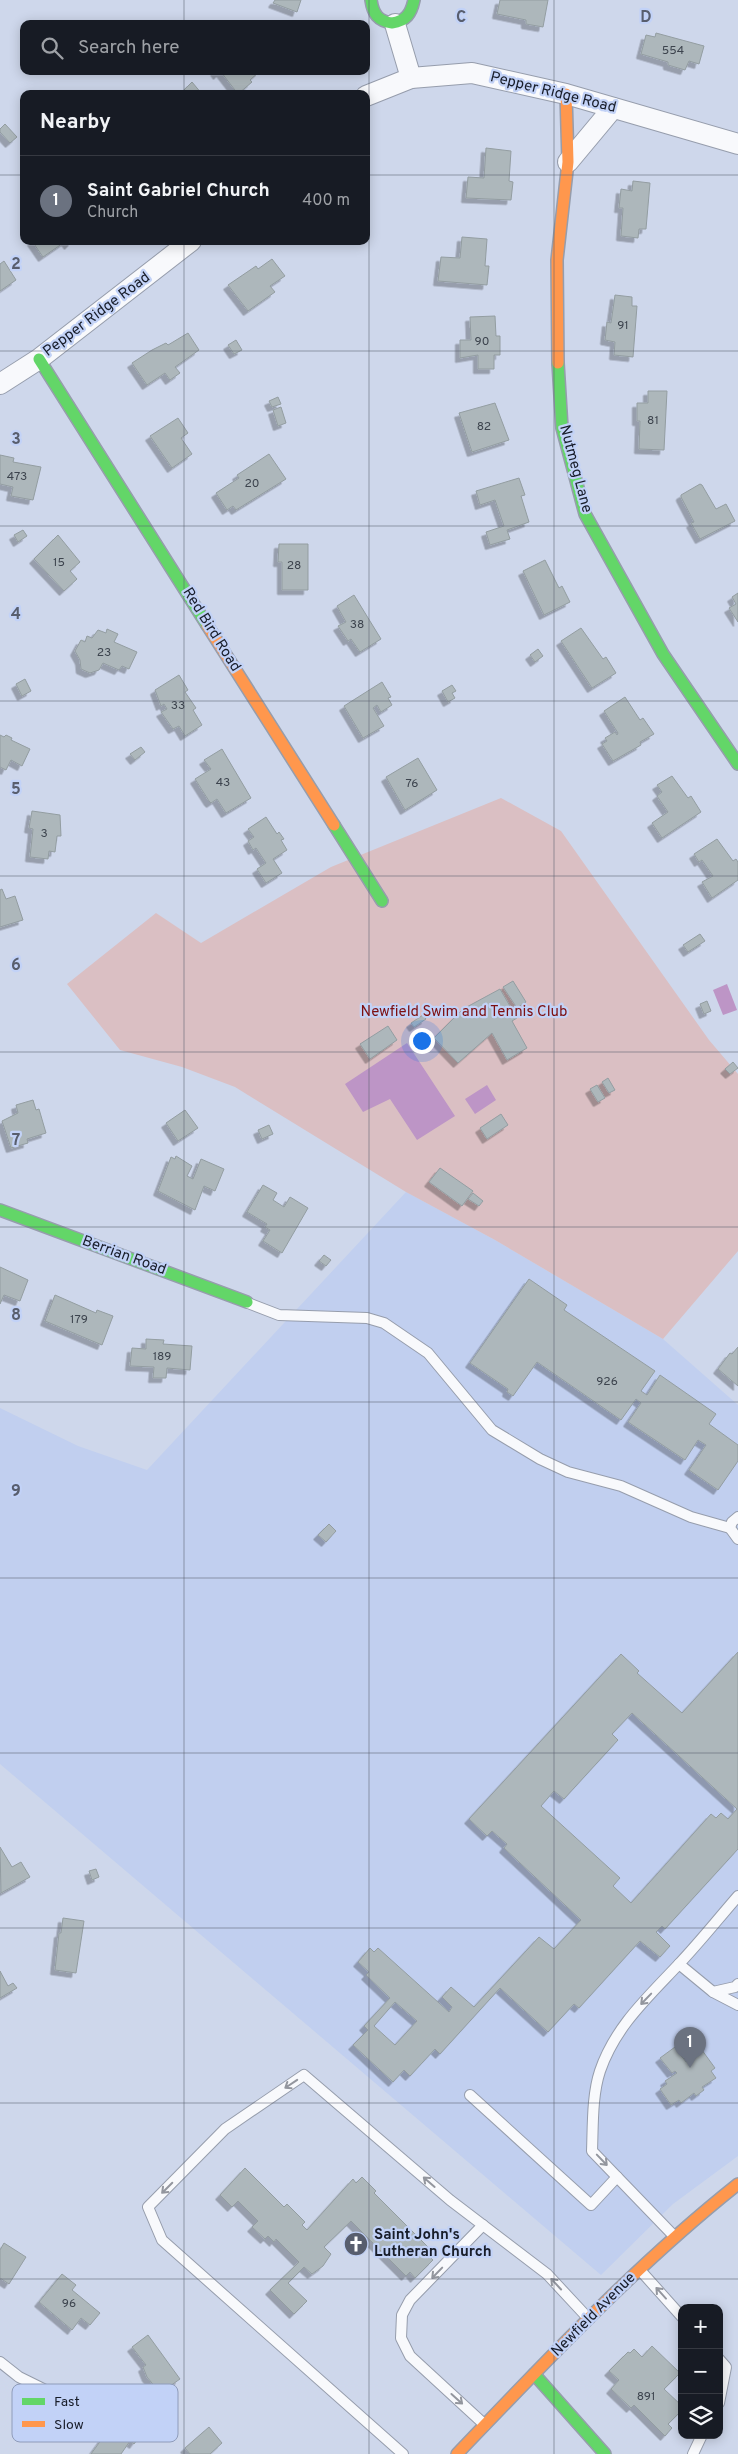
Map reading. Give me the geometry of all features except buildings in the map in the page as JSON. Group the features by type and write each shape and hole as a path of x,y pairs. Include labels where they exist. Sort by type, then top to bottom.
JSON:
{"street":[{"path":"371,0 375,16 380,21 395,24 407,18 412,12 414,0"},
{"path":"395,24 411,78"},
{"name":"Pepper Ridge Road","path":"370,94 411,78 472,73 566,94 738,144"},
{"name":"Nutmeg Lane","path":"566,94 568,162 556,260 557,348 562,428 585,514 663,654 738,764"},
{"path":"568,162 613,108"},
{"name":"Pepper Ridge Road","path":"0,384 39,359 186,245"},
{"name":"Red Bird Road","path":"39,359 382,901"},
{"name":"Berrian Road","path":"0,1210 247,1302"},
{"name":"Newfield Avenue","path":"457,2454 534,2374 674,2236 738,2184"},
{"path":"534,2374 605,2454"}],"lane":[{"path":"247,1302 279,1316 367,1318 384,1323 428,1353 492,1430 523,1450 568,1472 621,1486 691,1517 730,1528 738,1539"},
{"path":"730,1528 732,1522 738,1517"},
{"path":"674,2236 592,2150 594,2106 599,2073 611,2043 629,2017 679,1964 738,1896"},
{"path":"679,1964 712,1992 738,2005"},
{"path":"712,1992 735,1987 738,1984"},
{"path":"402,2454 162,2240 148,2206 225,2129 304,2076 450,2200 547,2274 589,2319"},
{"path":"470,2096 591,2205 618,2177"},
{"path":"483,2225 410,2300 402,2315 400,2338 410,2356 485,2425"},
{"path":"640,2270 678,2313"},
{"path":"0,2362 19,2378 31,2384"},
{"path":"723,2364 726,2367 723,2382"},
{"path":"693,2454 700,2439"}],"shaded area":[{"path":"727,984 737,1010 723,1015 713,990"},
{"path":"407,1043 455,1116 417,1140 390,1099 363,1112 345,1084"},
{"path":"487,1085 496,1100 475,1114 465,1099"},
{"path":"406,1192 495,1240 663,1339 738,1405 738,2156 673,2204 601,2275 0,1764 0,1408 78,1446 147,1470"}],"green space":[{"name":"Newfield Swim and Tennis Club","path":"501,798 561,831 709,1040 738,1074 738,1251 663,1339 495,1240 406,1192 235,1087 182,1067 120,1050 67,984 156,913 201,943 331,867"}],"traffic: fast":[{"path":"371,0 377,16 383,21 392,23 401,21 407,16 414,0"},
{"path":"39,359 207,625"},
{"path":"558,363 562,428 585,514 663,654 738,764"},
{"path":"334,825 382,901"},
{"path":"0,1210 247,1302"},
{"path":"534,2374 605,2454"}],"traffic: slow":[{"path":"558,363 557,260 568,162 566,94"},
{"path":"207,625 334,825"},
{"path":"457,2454 628,2280 700,2215 738,2184"}],"place":[{"name":"Saint Gabriel Church","path":"690,2068"},
{"name":"Saint John's Lutheran Church","path":"356,2244"}]}
